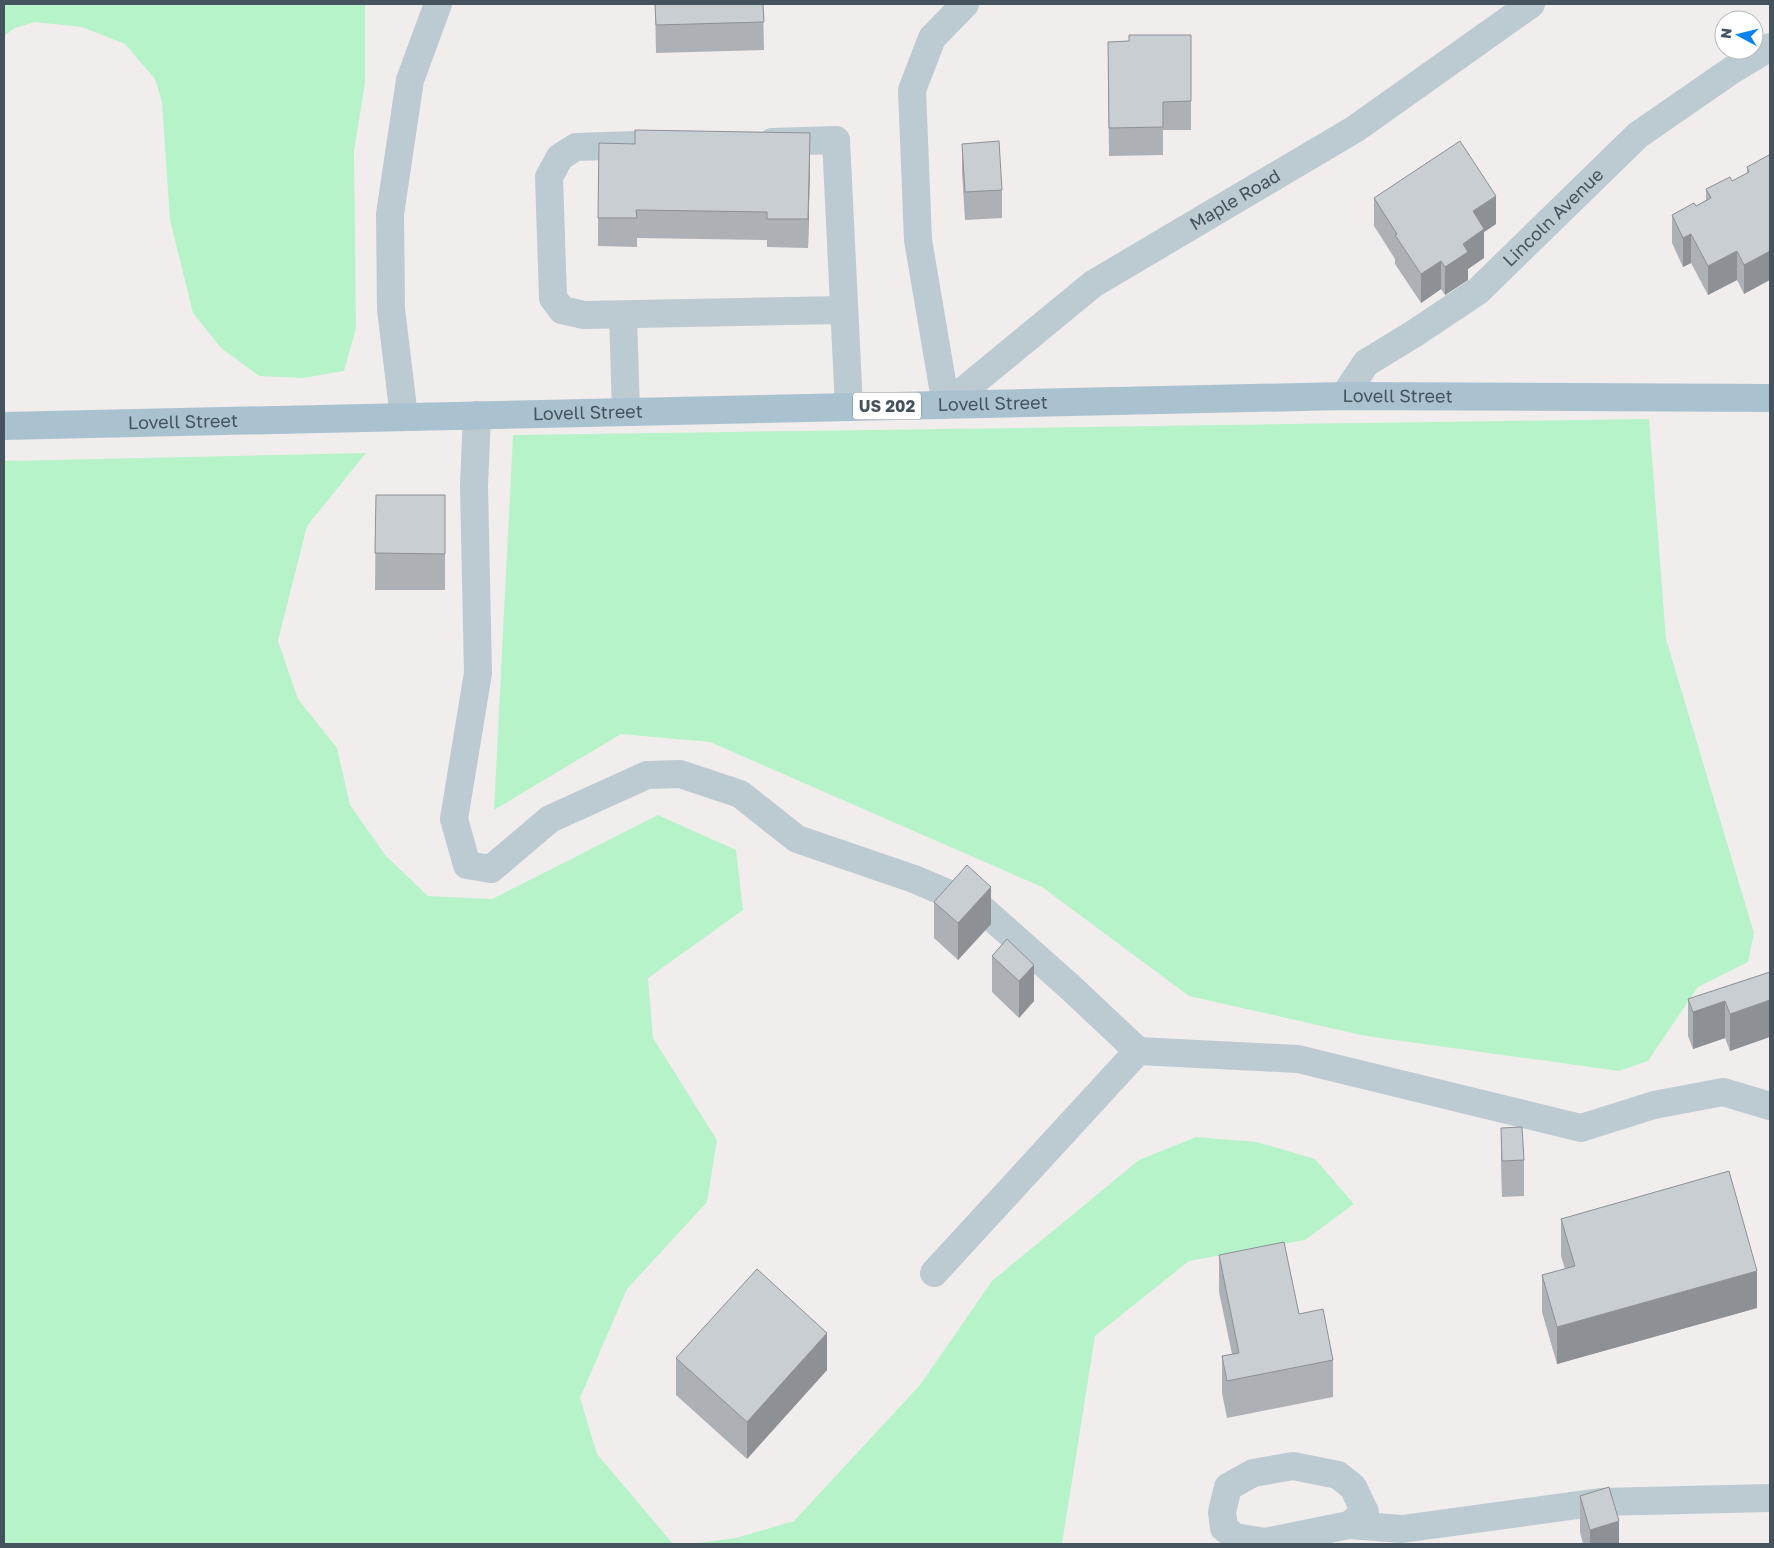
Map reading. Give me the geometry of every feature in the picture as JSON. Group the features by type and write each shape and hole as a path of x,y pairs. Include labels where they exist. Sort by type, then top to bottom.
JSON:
{"main road":[{"name":"Lovell Street","path":"4,426 1344,396 1770,398"}],"street":[{"path":"404,417 391,309 390,214 410,80 438,4"},
{"path":"946,405 918,240 912,90 932,38 965,4"},
{"name":"Maple Road","path":"946,405 1093,284 1355,129 1531,4"},
{"name":"Lincoln Avenue","path":"1344,396 1366,363 1415,334 1478,291 1638,136 1732,70 1770,47"},
{"path":"746,142 836,140 849,407"},
{"path":"656,145 576,146 560,157 549,177 553,298 562,310 584,315 623,315 843,310"},
{"path":"623,315 626,412"},
{"path":"477,415 474,486 478,673 454,819 467,865 491,869 550,818 647,775 680,774 740,794 797,839 914,879 980,907 1069,986 1138,1051 1298,1059 1581,1128 1654,1105 1723,1092 1770,1106"},
{"path":"934,1273 1138,1051"},
{"path":"1349,1525 1364,1512 1353,1487 1338,1474 1293,1466 1253,1473 1228,1488 1222,1512 1224,1528 1235,1537 1266,1542 1349,1525 1402,1529 1600,1502 1770,1498"}],"green space":[{"path":"4,4 365,4 365,83 354,151 356,328 344,371 303,378 259,376 221,348 193,313 170,220 162,102 155,79 125,44 82,27 35,22 15,28 4,36"},
{"path":"1649,419 1666,639 1754,933 1748,962 1698,987 1648,1061 1619,1071 1366,1036 1189,996 1042,887 710,742 621,734 494,810 513,435"},
{"path":"366,453 307,526 278,641 298,699 337,748 350,805 386,856 428,896 492,899 658,815 736,850 743,910 648,978 653,1038 717,1140 707,1202 627,1289 580,1398 597,1454 673,1544 4,1544 4,461"},
{"path":"1196,1137 1257,1142 1315,1159 1354,1204 1305,1240 1189,1261 1095,1336 1062,1544 689,1544 736,1538 794,1521 920,1385 992,1281 1139,1160"}],"building":[{"path":"655,4 763,4 764,22 656,25"},
{"path":"1129,35 1191,35 1191,101 1163,102 1163,127 1109,128 1108,42 1129,41"},
{"path":"635,130 810,133 808,219 767,219 767,212 636,210 637,218 598,218 599,143 635,144"},
{"path":"999,141 1002,190 965,192 962,144"},
{"path":"1460,141 1496,196 1473,211 1484,229 1463,244 1468,252 1445,267 1441,261 1421,274 1395,235 1397,234 1374,198"},
{"path":"1769,155 1770,251 1744,265 1737,251 1708,266 1691,234 1683,238 1672,215 1694,203 1696,206 1711,198 1706,189 1730,177 1732,181 1749,172 1747,167"},
{"path":"376,495 445,495 445,554 375,553"},
{"path":"967,865 991,887 958,923 934,902"},
{"path":"1007,939 1034,965 1019,981 992,956"},
{"path":"1770,972 1770,1000 1730,1014 1725,1001 1693,1012 1688,999"},
{"path":"1522,1127 1524,1160 1502,1161 1501,1128"},
{"path":"1729,1171 1757,1271 1557,1327 1542,1275 1575,1266 1561,1219"},
{"path":"1284,1242 1299,1314 1323,1309 1333,1360 1227,1381 1222,1356 1239,1353 1219,1255"},
{"path":"757,1269 827,1333 747,1422 676,1358"},
{"path":"1609,1487 1619,1521 1590,1530 1580,1496"}]}
